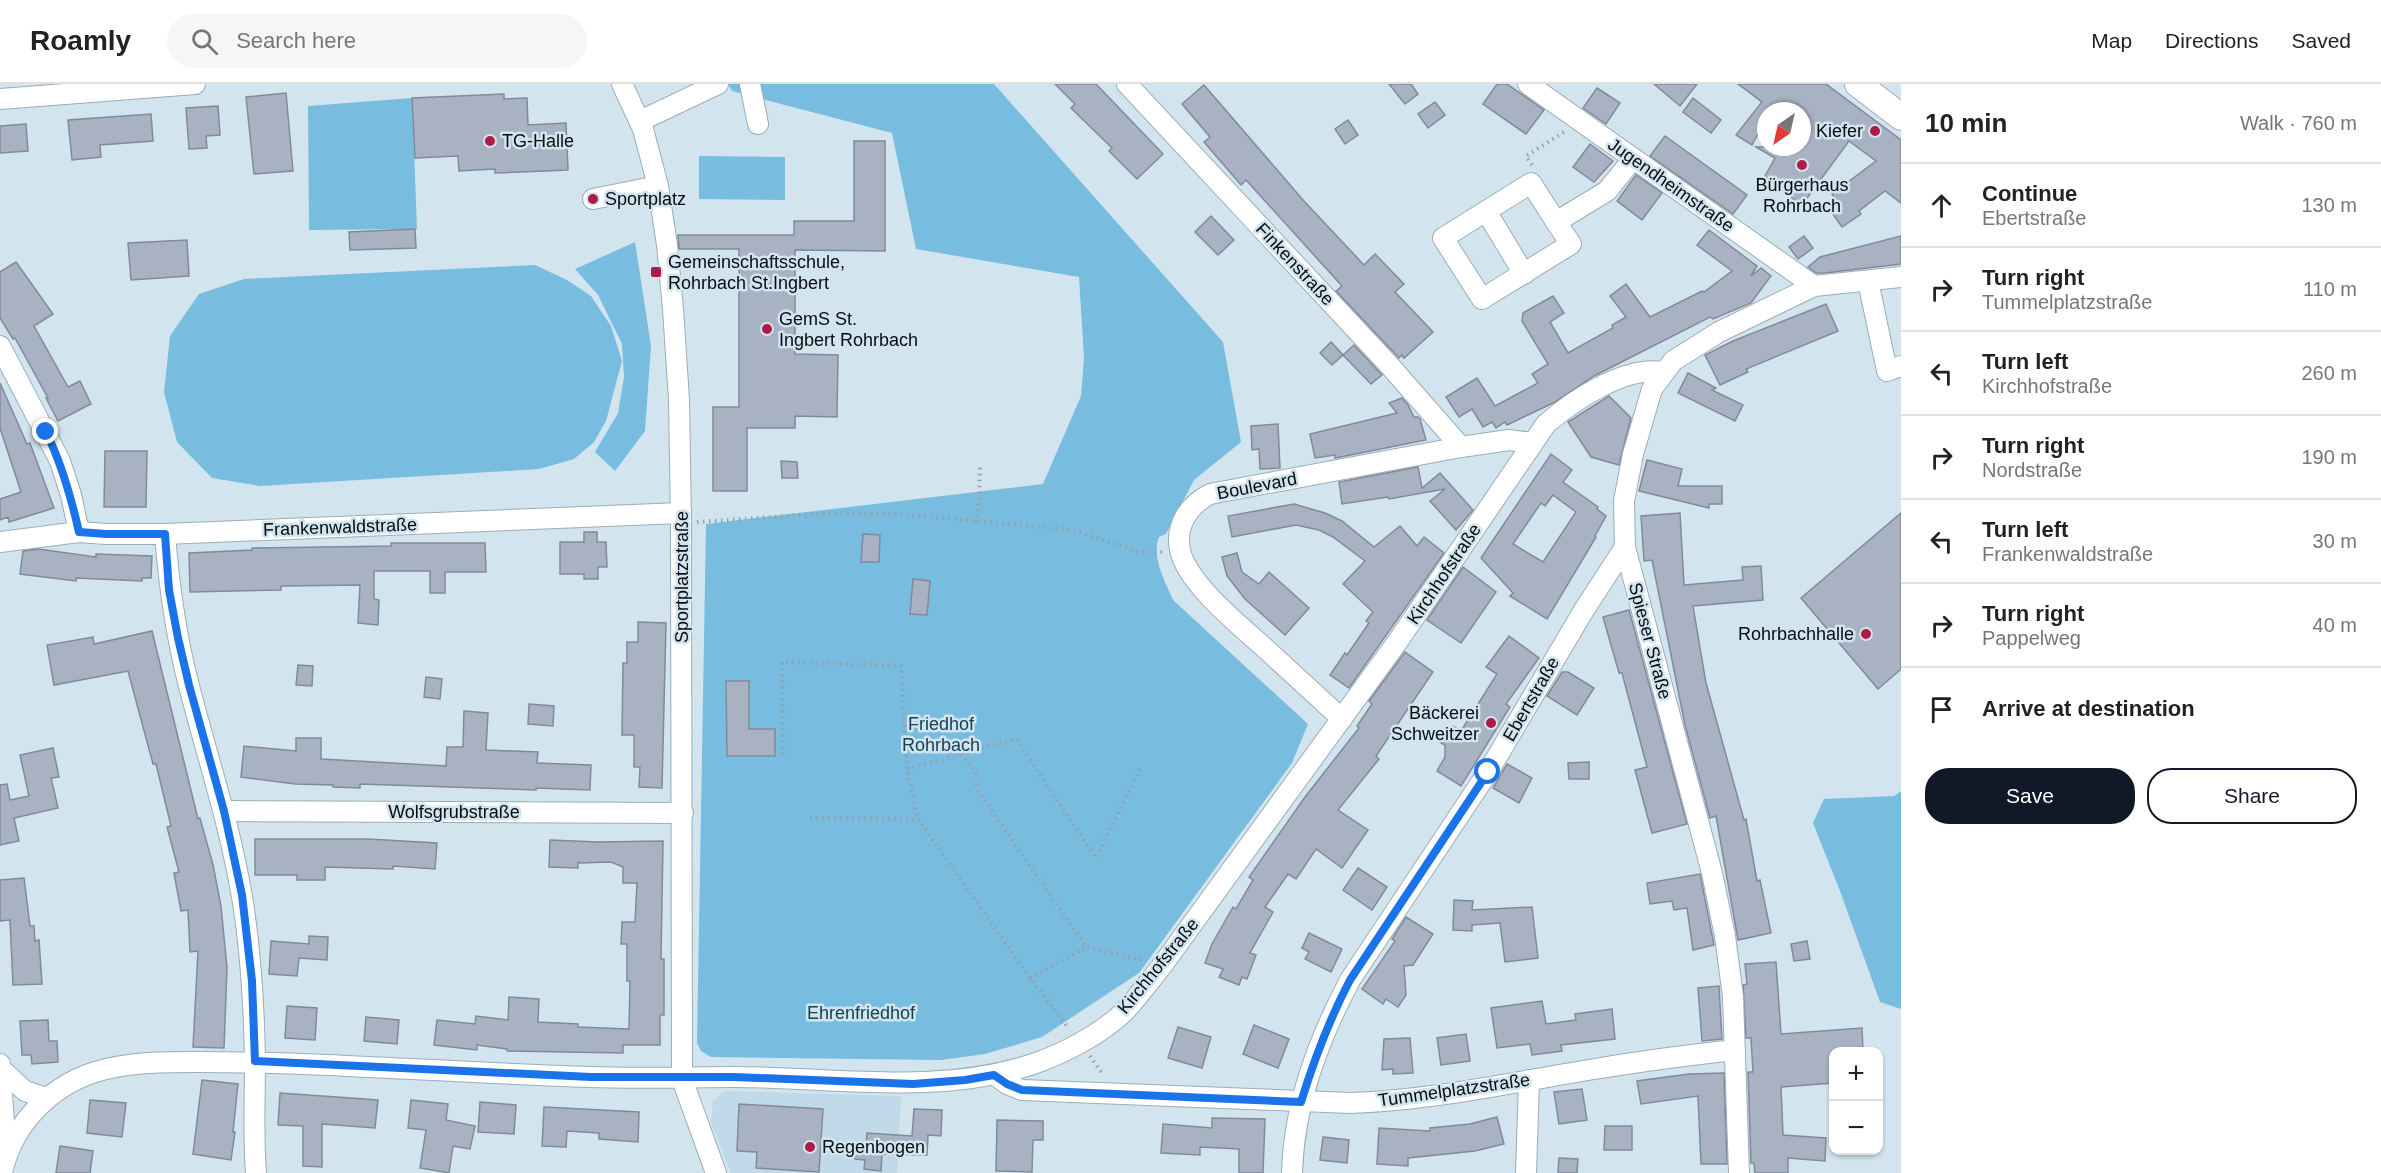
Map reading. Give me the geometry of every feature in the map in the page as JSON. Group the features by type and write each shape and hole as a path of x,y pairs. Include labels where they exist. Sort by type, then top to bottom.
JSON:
{"main road":[{"path":"1872,88 1901,117"}],"street":[{"path":"0,99 195,84"},
{"name":"Sportplatzstraße","path":"622,84 640,121 658,186 668,245 674,309 679,400 681,518 682,1078 716,1173"},
{"path":"640,121 718,84"},
{"path":"750,84 758,124"},
{"name":"Finkenstraße","path":"1127,84 1390,366 1461,447"},
{"name":"Jugendheimstraße","path":"1528,84 1814,286"},
{"path":"1556,222 1607,190 1633,159"},
{"path":"1531,183 1571,244 1482,299 1443,238 1531,183"},
{"path":"593,199 658,186"},
{"path":"1486,211 1524,274"},
{"name":"Spieser Straße","path":"1738,1173 1736,1050 1732,987 1725,936 1712,873 1625,547 1624,501 1633,454 1652,389 1673,361 1719,332 1814,286 1901,277"},
{"path":"1868,280 1887,371 1901,366"},
{"path":"0,346 60,461 71,495 79,532"},
{"name":"Kirchhofstraße","path":"6,1153 26,1121 46,1098 94,1072 122,1065 157,1062 255,1061 591,1077 734,1077 913,1084 994,1075 1035,1063 1080,1042 1103,1029 1142,991 1342,719 1546,424 1562,411 1613,381 1634,372 1651,370 1663,372"},
{"name":"Boulevard","path":"1180,552 1179,531 1186,514 1196,502 1210,494 1461,447 1509,440 1532,443"},
{"name":"Frankenwaldstraße","path":"0,542 79,532 165,534 681,518"},
{"path":"165,534 169,590 178,638 224,811 242,895 249,943 255,1061 256,1173"},
{"name":"Ebertstraße","path":"1292,1173 1295,1127 1301,1102 1316,1054 1350,980 1488,772 1584,609 1625,547"},
{"path":"1180,552 1208,596 1342,719"},
{"name":"Wolfsgrubstraße","path":"224,811 683,813"},
{"name":"Tummelplatzstraße","path":"994,1075 1022,1090 1301,1102 1397,1101 1653,1060 1736,1050"},
{"path":"0,1066 25,1091 46,1098"},
{"path":"0,1066 6,1153 2,1173"},
{"path":"1526,1173 1529,1080"}],"path":[{"path":"1531,183 1534,169 1526,156 1579,122"},
{"path":"976,523 980,465"},
{"path":"681,518 832,513 911,516 1072,530 1140,552 1180,552"},
{"path":"783,754 782,662 902,666 907,769 918,819 1030,978 1080,1042 1115,1094"},
{"path":"907,769 1016,739 1096,858 1140,769"},
{"path":"962,754 976,773 976,788 1086,947 1148,962"},
{"path":"810,818 918,819"},
{"path":"1030,978 1086,947"}],"shaded area":[{"name":"Regenbogen","path":"725,1091 901,1096 897,1173 731,1173 711,1122 713,1101"}],"green space":[{"name":"Friedhof Rohrbach","path":"728,84 994,84 1223,342 1241,442 1194,480 1166,534 1159,537 1158,561 1173,600 1308,724 1292,763 1139,973 1042,1037 985,1054 941,1060 711,1057 701,1051 697,1043 706,524 1043,484 1081,396 1084,358 1079,277 916,249 892,133 732,91"},
{"path":"412,98 417,229 309,230 308,106"},
{"path":"699,156 785,157 785,200 699,199"},
{"path":"635,242 651,346 645,431 615,471 595,452 618,413 624,377 622,344 598,295 575,269"},
{"path":"535,265 567,280 591,296 611,326 622,361 606,421 594,442 574,459 539,469 260,486 212,478 177,442 164,392 170,336 199,294 244,279"},
{"path":"1901,791 1901,1009 1880,1002 1813,823 1824,799 1894,796"}],"building":[{"path":"1055,84 1096,84 1163,154 1137,179 1109,151 1112,148 1071,108 1075,104"},
{"path":"1389,84 1411,84 1418,94 1405,104"},
{"path":"1497,84 1507,84 1544,110 1526,134 1483,104"},
{"path":"1654,84 1697,84 1680,106"},
{"path":"1738,84 1826,84 1901,140 1901,203 1885,191 1859,211 1861,214 1842,227 1832,213 1841,206 1832,194 1876,161 1849,141 1802,205 1786,194 1765,176 1775,158 1772,156 1811,156 1811,102 1762,102"},
{"path":"1204,85 1303,200 1364,265 1375,254 1404,284 1395,292 1433,332 1404,358 1402,355 1399,358 1336,291 1342,286 1246,180 1241,185 1204,142 1210,137 1182,104"},
{"path":"1597,88 1620,103 1606,124 1583,108"},
{"path":"286,93 293,171 254,174 246,97"},
{"name":"TG-Halle","path":"504,94 504,99 527,98 528,125 566,123 568,170 495,173 495,169 459,171 458,156 415,158 412,98"},
{"path":"1693,98 1721,120 1711,133 1683,112"},
{"path":"1435,102 1445,115 1428,128 1418,114"},
{"path":"218,106 220,135 206,136 207,148 189,149 186,108"},
{"path":"1757,108 1757,136 1752,145 1736,135"},
{"path":"151,114 153,141 100,145 101,157 72,160 68,120"},
{"path":"1348,120 1358,135 1345,144 1335,129"},
{"path":"26,124 28,151 0,153 0,126"},
{"path":"1665,136 1747,195 1733,214 1650,156"},
{"name":"GemS St. Ingbert Rohrbach","path":"854,141 885,141 885,251 795,250 795,354 838,355 837,417 795,416 795,428 747,428 747,491 713,491 713,407 739,407 739,249 679,249 678,235 794,235 794,221 854,221"},
{"path":"1590,144 1613,161 1594,182 1573,167"},
{"path":"1636,175 1662,193 1642,220 1617,201"},
{"path":"1211,216 1234,240 1218,255 1195,232"},
{"path":"415,229 416,248 350,250 349,232"},
{"path":"1709,230 1757,266 1751,276 1761,268 1771,276 1751,303 1713,319 1710,317 1594,376 1555,402 1507,425 1505,422 1496,428 1492,422 1483,427 1472,409 1459,417 1446,397 1477,378 1495,406 1538,383 1532,374 1548,364 1522,321 1523,313 1553,296 1564,313 1550,322 1568,353 1613,328 1612,325 1626,317 1610,296 1626,284 1650,317 1704,292 1732,271 1697,245"},
{"path":"1804,236 1813,248 1798,259 1789,247"},
{"path":"1901,236 1901,264 1825,273 1816,273 1808,267 1820,257"},
{"path":"187,240 189,276 131,280 128,243"},
{"path":"16,262 53,314 34,326 68,387 80,381 91,404 58,421 15,338 13,339 0,318 0,272"},
{"path":"1826,304 1838,331 1746,369 1748,372 1720,385 1705,355 1733,341"},
{"path":"1331,342 1343,355 1332,365 1320,353"},
{"path":"1354,345 1382,375 1371,384 1343,355"},
{"path":"1688,373 1716,388 1712,390 1743,405 1735,421 1678,393"},
{"path":"0,383 27,444 30,443 54,508 9,522 8,517 0,520 0,499 21,492 0,428"},
{"path":"1609,396 1631,418 1619,465 1591,457 1568,422"},
{"path":"1402,398 1414,417 1420,419 1426,440 1335,458 1335,455 1315,458 1310,434 1397,413 1389,403"},
{"path":"1278,424 1280,468 1260,469 1259,449 1252,450 1251,426"},
{"path":"105,451 147,451 146,507 104,507"},
{"path":"1551,454 1572,470 1563,482 1598,507 1597,509 1606,516 1547,619 1510,596 1513,593 1481,558","holes":["1553,495 1576,512 1543,562 1513,544 1541,503 1545,506"]},
{"path":"1647,460 1682,469 1678,486 1722,486 1722,504 1709,504 1709,508 1639,491"},
{"path":"781,461 797,462 798,478 782,478"},
{"path":"1418,467 1422,488 1440,473 1473,510 1456,530 1430,501 1445,489 1389,499 1388,497 1342,504 1339,482"},
{"path":"1294,504 1325,513 1342,521 1374,547 1400,526 1417,546 1424,537 1444,553 1349,688 1330,675 1369,623 1366,621 1373,612 1343,584 1365,561 1333,537 1319,530 1296,525 1232,537 1228,516"},
{"path":"1680,513 1684,585 1743,580 1742,567 1761,566 1763,600 1693,606 1706,683 1744,820 1746,819 1757,881 1760,880 1771,933 1738,940 1716,816 1710,818 1685,725 1652,560 1644,561 1641,516"},
{"name":"Rohrbachhalle","path":"1901,513 1901,669 1878,689 1801,598"},
{"path":"584,532 597,532 597,542 606,542 607,567 598,567 598,579 584,579 584,574 560,574 560,542 584,542"},
{"path":"863,534 880,535 879,562 861,562"},
{"path":"391,543 485,543 486,572 445,572 445,593 430,593 430,571 374,571 374,599 379,600 378,625 358,623 360,585 281,586 281,590 190,592 189,553 252,550 252,548 391,546"},
{"path":"38,549 96,557 96,554 152,556 151,578 142,578 142,581 76,578 76,581 20,574 23,551"},
{"path":"1237,553 1242,572 1259,584 1269,572 1309,608 1285,635 1245,599 1227,576 1222,557"},
{"path":"1463,567 1496,592 1461,643 1427,620"},
{"path":"913,579 930,581 927,615 910,614"},
{"path":"1629,610 1687,824 1652,833 1635,770 1647,767 1622,673 1619,673 1603,617"},
{"path":"638,622 666,623 662,788 639,787 640,767 634,767 634,735 622,735 623,663 627,663 627,642 638,642"},
{"path":"152,631 198,819 200,818 213,865 221,906 227,968 224,1048 193,1047 198,951 190,952 188,910 181,911 174,873 179,872 167,827 171,826 156,764 153,764 128,671 54,685 47,645 93,637 94,644"},
{"path":"1509,636 1539,658 1506,704 1510,707 1461,786 1437,771 1445,757 1445,745 1441,743 1453,726 1461,731 1497,674 1486,667"},
{"path":"1405,652 1433,672 1376,756 1379,759 1338,810 1368,830 1342,868 1316,849 1296,879 1288,874 1265,907 1273,912 1250,953 1256,955 1247,979 1242,977 1239,985 1219,977 1223,969 1205,963 1212,944 1233,907 1236,909 1253,880 1249,877 1305,797 1359,728 1357,726 1372,704 1369,701"},
{"path":"298,665 313,666 312,686 296,685"},
{"path":"1562,672 1568,672 1594,688 1577,715 1547,696"},
{"path":"426,677 442,679 440,699 424,697"},
{"path":"726,681 749,681 749,729 775,729 775,756 727,756"},
{"path":"529,704 554,706 553,726 528,724"},
{"path":"464,711 488,713 486,750 538,752 537,763 591,765 590,790 360,784 360,788 333,787 333,785 295,784 241,777 244,746 296,751 296,738 321,738 321,759 446,766 447,747 463,747"},
{"path":"53,748 59,777 51,778 58,808 14,818 19,841 0,845 0,785 7,784 10,800 29,796 20,755"},
{"path":"1589,762 1589,779 1569,779 1568,763"},
{"path":"1507,764 1532,778 1519,803 1493,788"},
{"path":"255,839 368,839 437,843 435,869 393,866 393,869 325,867 325,880 297,880 297,875 255,875"},
{"path":"550,840 663,841 661,959 664,959 664,1015 660,1015 660,1045 623,1045 623,1053 507,1051 507,1049 477,1045 477,1050 434,1045 437,1020 475,1024 476,1016 508,1020 509,997 539,999 538,1022 578,1024 578,1027 629,1029 630,981 627,981 627,944 621,944 622,922 635,922 637,883 623,883 623,867 611,862 578,863 578,868 549,867"},
{"path":"1358,868 1387,887 1372,910 1343,890"},
{"path":"1700,874 1714,945 1693,950 1687,908 1674,910 1672,901 1650,904 1647,883"},
{"path":"24,878 30,926 34,926 35,941 39,940 42,984 13,985 10,920 0,921 0,880"},
{"path":"1454,900 1473,901 1472,910 1532,907 1538,958 1505,962 1500,923 1472,925 1472,931 1453,930"},
{"path":"1406,917 1433,934 1413,965 1404,966 1406,995 1398,1007 1386,999 1383,1004 1362,989 1395,941 1392,939"},
{"path":"1309,933 1342,949 1331,972 1305,959 1309,952 1302,948"},
{"path":"309,936 328,937 327,960 299,958 297,976 269,974 271,941 309,944"},
{"path":"1807,941 1810,959 1794,961 1791,944"},
{"path":"1776,962 1781,1034 1862,1028 1863,1047 1829,1047 1829,1083 1781,1087 1783,1135 1826,1138 1825,1161 1788,1158 1788,1173 1755,1173 1754,1163 1751,1163 1748,1072 1753,1072 1751,1038 1746,1038 1743,985 1747,984 1745,964"},
{"path":"1719,986 1722,1039 1702,1041 1698,988"},
{"path":"1542,1001 1546,1024 1576,1020 1575,1014 1612,1009 1615,1039 1561,1045 1562,1051 1532,1055 1530,1044 1497,1048 1491,1008"},
{"path":"287,1006 317,1008 315,1040 285,1038"},
{"path":"366,1017 399,1020 397,1044 364,1041"},
{"path":"48,1020 49,1041 57,1041 58,1062 32,1064 31,1055 22,1055 20,1021"},
{"path":"1254,1025 1289,1039 1278,1068 1243,1054"},
{"path":"1178,1027 1211,1037 1202,1068 1168,1058"},
{"path":"1466,1034 1470,1061 1441,1065 1437,1038"},
{"path":"1410,1038 1413,1073 1393,1074 1393,1069 1382,1070 1384,1039"},
{"path":"1724,1073 1727,1164 1701,1164 1698,1096 1641,1104 1637,1081 1689,1074"},
{"path":"202,1080 238,1084 231,1160 193,1154"},
{"path":"1582,1089 1587,1120 1559,1124 1554,1092"},
{"path":"280,1093 378,1100 375,1128 322,1124 322,1167 303,1166 303,1126 278,1125"},
{"path":"90,1100 126,1103 122,1137 87,1133"},
{"path":"411,1100 448,1104 446,1120 475,1126 470,1149 453,1146 449,1173 420,1168 426,1130 408,1128"},
{"path":"480,1102 516,1105 514,1134 478,1132"},
{"path":"739,1104 823,1109 819,1172 756,1168 757,1152 737,1151"},
{"path":"544,1107 639,1112 638,1142 599,1139 599,1133 567,1131 566,1147 542,1146"},
{"path":"914,1109 942,1110 941,1136 928,1135 927,1155 882,1154 881,1171 864,1169 865,1160 855,1159 856,1144 866,1145 867,1133 912,1136"},
{"path":"1497,1117 1504,1144 1475,1151 1408,1158 1408,1166 1377,1164 1379,1128 1430,1131 1430,1128 1470,1124"},
{"path":"1212,1118 1265,1119 1263,1173 1239,1173 1239,1149 1200,1147 1200,1155 1161,1153 1163,1124 1212,1128"},
{"path":"997,1120 1043,1121 1043,1140 1033,1140 1032,1172 996,1171"},
{"path":"1605,1126 1632,1126 1632,1150 1604,1150"},
{"path":"1323,1137 1349,1140 1347,1163 1320,1160"},
{"path":"60,1146 93,1151 90,1173 56,1173"},
{"path":"1559,1158 1578,1159 1577,1173 1558,1173"}],"place":[{"name":"Kiefer","path":"1875,131"},
{"name":"TG-Halle","path":"490,141"},
{"name":"Bürgerhaus Rohrbach","path":"1802,165"},
{"name":"Sportplatz","path":"593,199"},
{"name":"Gemeinschaftsschule, Rohrbach St.Ingbert","path":"656,272"},
{"name":"GemS St. Ingbert Rohrbach","path":"767,329"},
{"name":"Rohrbachhalle","path":"1866,634"},
{"name":"Bäckerei Schweitzer","path":"1491,723"},
{"name":"Regenbogen","path":"810,1147"}],"route":[{"path":"46,432 60,461 71,495 79,532 165,534 169,590 178,638 224,811 242,895 252,981 255,1061 591,1077 734,1077 913,1084 994,1075 1022,1090 1301,1102 1316,1054 1350,980 1488,772"}],"park label":[{"name":"Ehrenfriedhof","path":"861,1013"}]}
